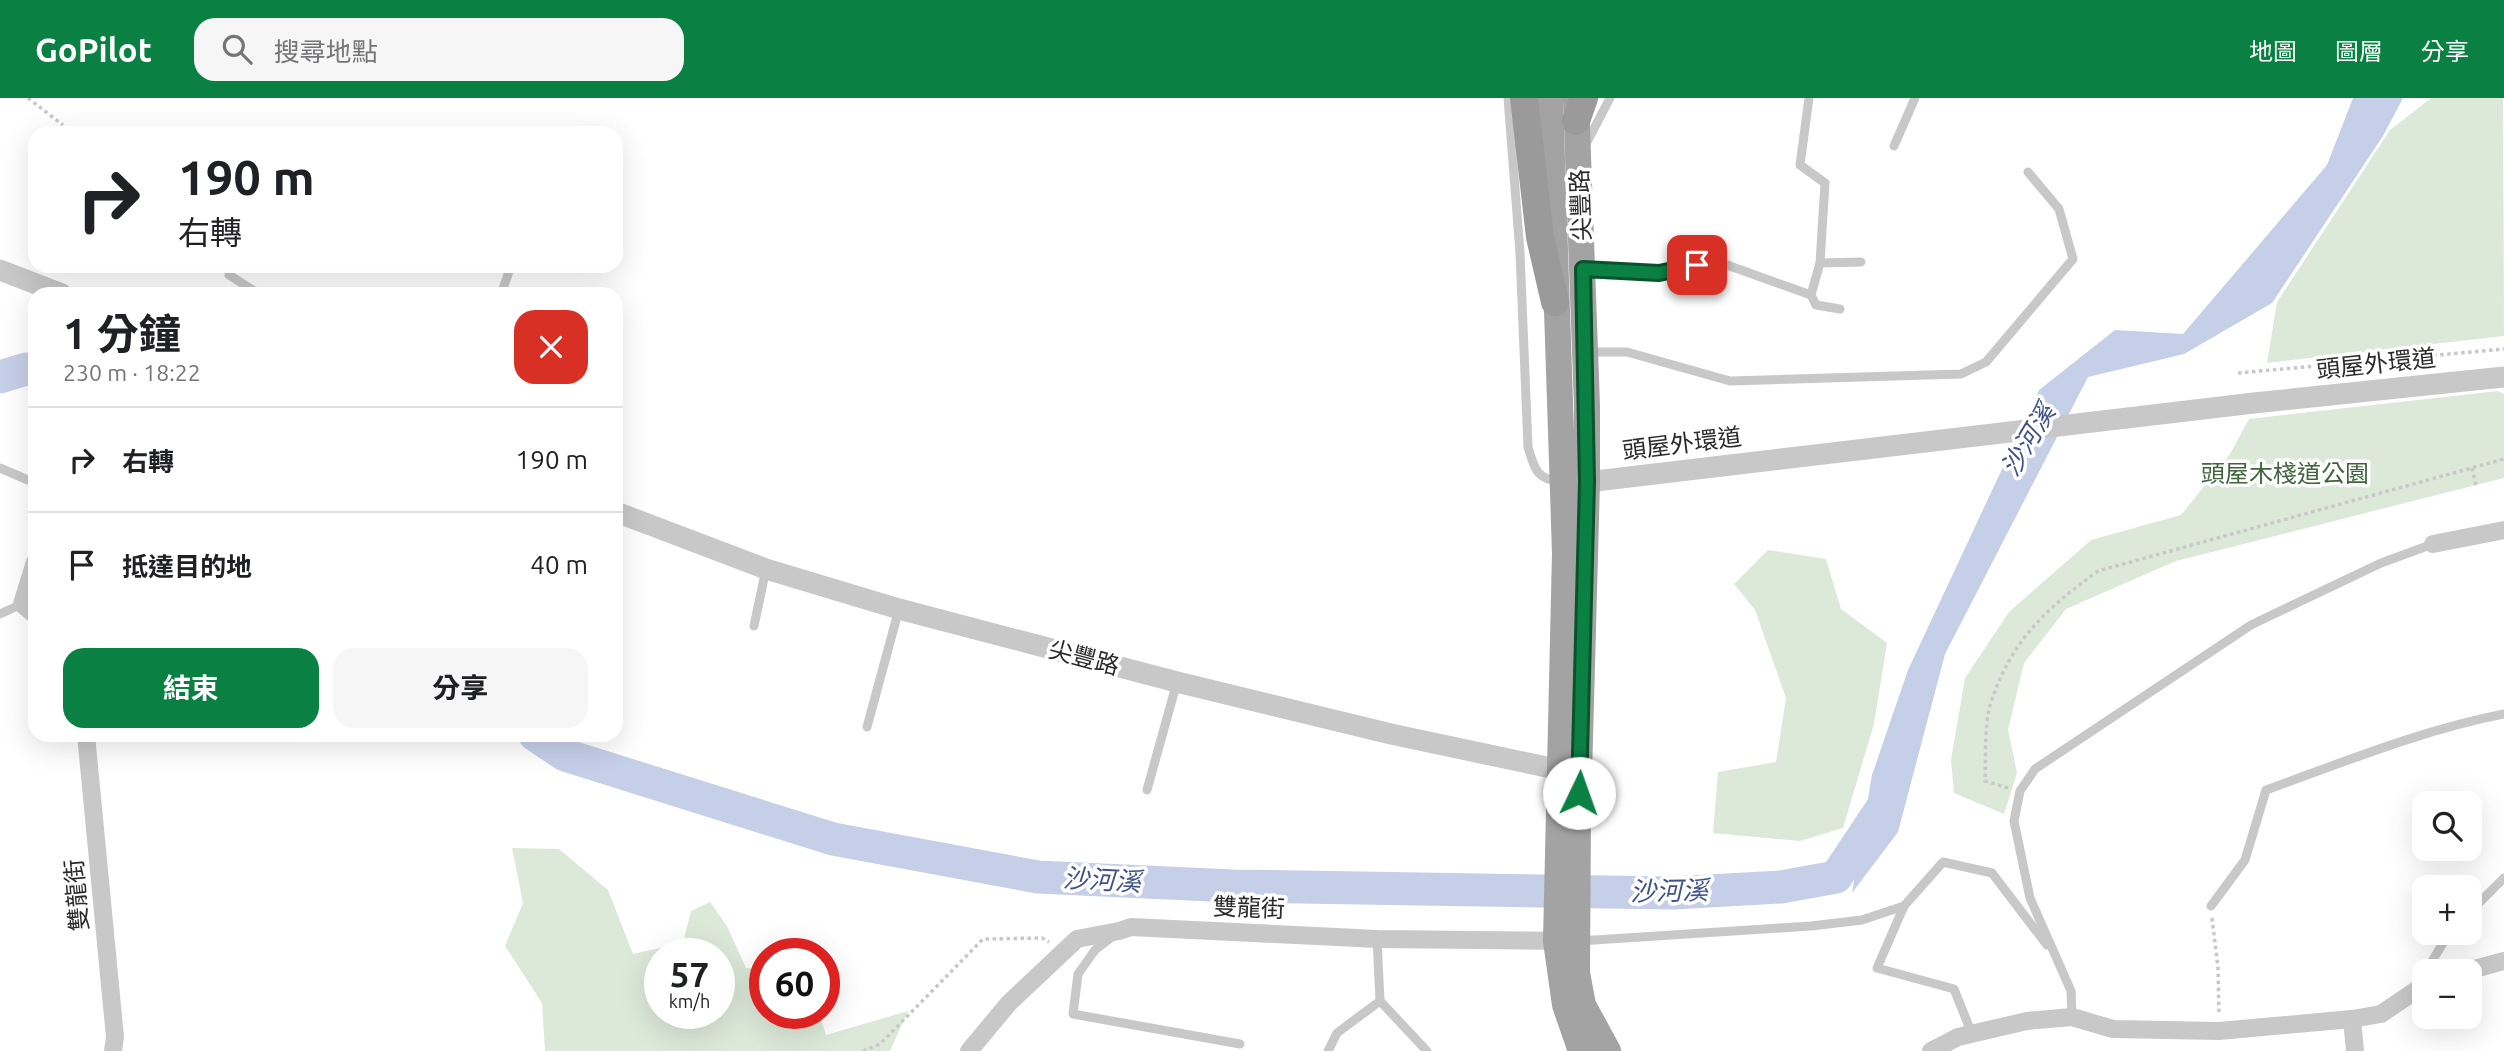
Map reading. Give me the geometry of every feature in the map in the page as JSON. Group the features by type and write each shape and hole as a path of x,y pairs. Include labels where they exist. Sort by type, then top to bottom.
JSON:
{"highway":[{"path":"1524,98 1540,237 1555,302"}],"main road":[{"name":"尖豐路","path":"1550,98 1555,302 1575,482"},
{"name":"尖豐路","path":"1567,941 1575,482 1584,352 1579,106"},
{"path":"1567,941 1565,1004 1581,1051"},
{"path":"1567,941 1583,1006 1608,1051"}],"street":[{"path":"0,270 44,287"},
{"name":"頭屋外環道","path":"1575,482 2254,403 2504,377"},
{"name":"尖豐路","path":"623,515 766,569 899,609 1177,682 1391,734 1571,773"},
{"path":"2433,544 2504,530"},
{"name":"雙龍街","path":"87,742 115,1037 113,1051"},
{"name":"雙龍街","path":"969,1051 1009,1003 1077,939 1119,932 1131,927 1377,939 1567,941"},
{"path":"2482,967 2504,961"},
{"path":"1931,1051 1958,1037 2027,1021 2073,1017 2113,1029 2219,1031 2352,1019 2381,1014 2412,993"},
{"path":"2352,1019 2355,1051"}],"lane":[{"path":"1508,98 1520,253 1528,447 1534,469 1549,481 1575,482"},
{"path":"1579,156 1610,98"},
{"path":"1809,98 1800,165 1825,183 1820,263 1811,295 1816,305 1840,309"},
{"path":"1894,146 1915,98"},
{"path":"1584,352 1627,352 1730,381 1961,374 1986,362 2073,259 2059,209 2028,172"},
{"path":"1583,269 1659,273 1716,261 1811,295"},
{"path":"1820,263 1861,262"},
{"path":"229,275 248,287"},
{"path":"0,468 28,480"},
{"path":"2073,1017 2071,991 2030,898 2014,821 2020,791 2035,769 2251,625 2381,563 2433,544"},
{"path":"754,626 766,569"},
{"path":"867,727 899,609"},
{"path":"0,614 28,610"},
{"path":"1147,790 1177,682"},
{"path":"2211,906 2245,860 2266,790 2392,744 2468,721 2504,714"},
{"path":"1972,1034 1954,989 1877,968 1904,906 1943,862 1992,873 2058,961"},
{"path":"2482,900 2504,878"},
{"path":"1567,941 1837,923 1862,920 1904,906"},
{"path":"1119,932 1095,950 1077,974 1073,1014 1240,1044"},
{"path":"1377,939 1380,1001 1427,1051"},
{"path":"1328,1051 1337,1033 1380,1001"}],"path":[{"path":"28,98 63,125"},
{"path":"2238,373 2504,349"},
{"path":"2020,791 1985,781 1989,708 2006,667 2030,628 2066,594 2098,571 2504,459"},
{"path":"2472,468 2476,485"},
{"path":"2211,906 2218,968 2219,1031"},
{"path":"863,1051 880,1044 983,939 1042,938 1066,950"}],"green space":[{"path":"2431,98 2503,98 2504,336 2267,363 2277,302 2390,130"},
{"name":"頭屋木棧道公園","path":"2498,391 2504,394 2504,478 2176,561 2066,609 2024,663 2008,730 2017,773 2004,814 1954,793 1951,760 1965,678 2009,612 2091,540 2181,515 2230,454 2249,419"},
{"path":"1768,550 1826,559 1841,609 1887,643 1874,724 1843,828 1800,841 1713,833 1718,772 1776,762 1786,698 1755,610 1734,584"},
{"path":"512,848 559,849 608,890 633,954 644,952 644,1029 735,1029 735,944 746,968 749,968 749,1029 824,1029 826,1035 908,1011 890,1051 545,1051 542,1003 505,946 523,903"},
{"path":"710,902 732,938 684,938 691,911"}],"water":[{"name":"沙河溪","path":"2353,98 2403,98 2383,136 2272,303 2184,354 2088,377 1945,654 1898,832 1852,893 1872,775 1908,670 2039,390 2115,330 2183,334 2327,165"}],"waterway":[{"name":"沙河溪","path":"0,377 28,369"},
{"name":"沙河溪","path":"546,742 565,755 833,839 1038,877 1233,886 1673,893 1781,887 1836,877 1886,802"}],"route":[{"path":"1579,793 1587,482 1583,269 1659,273 1697,265"}]}
